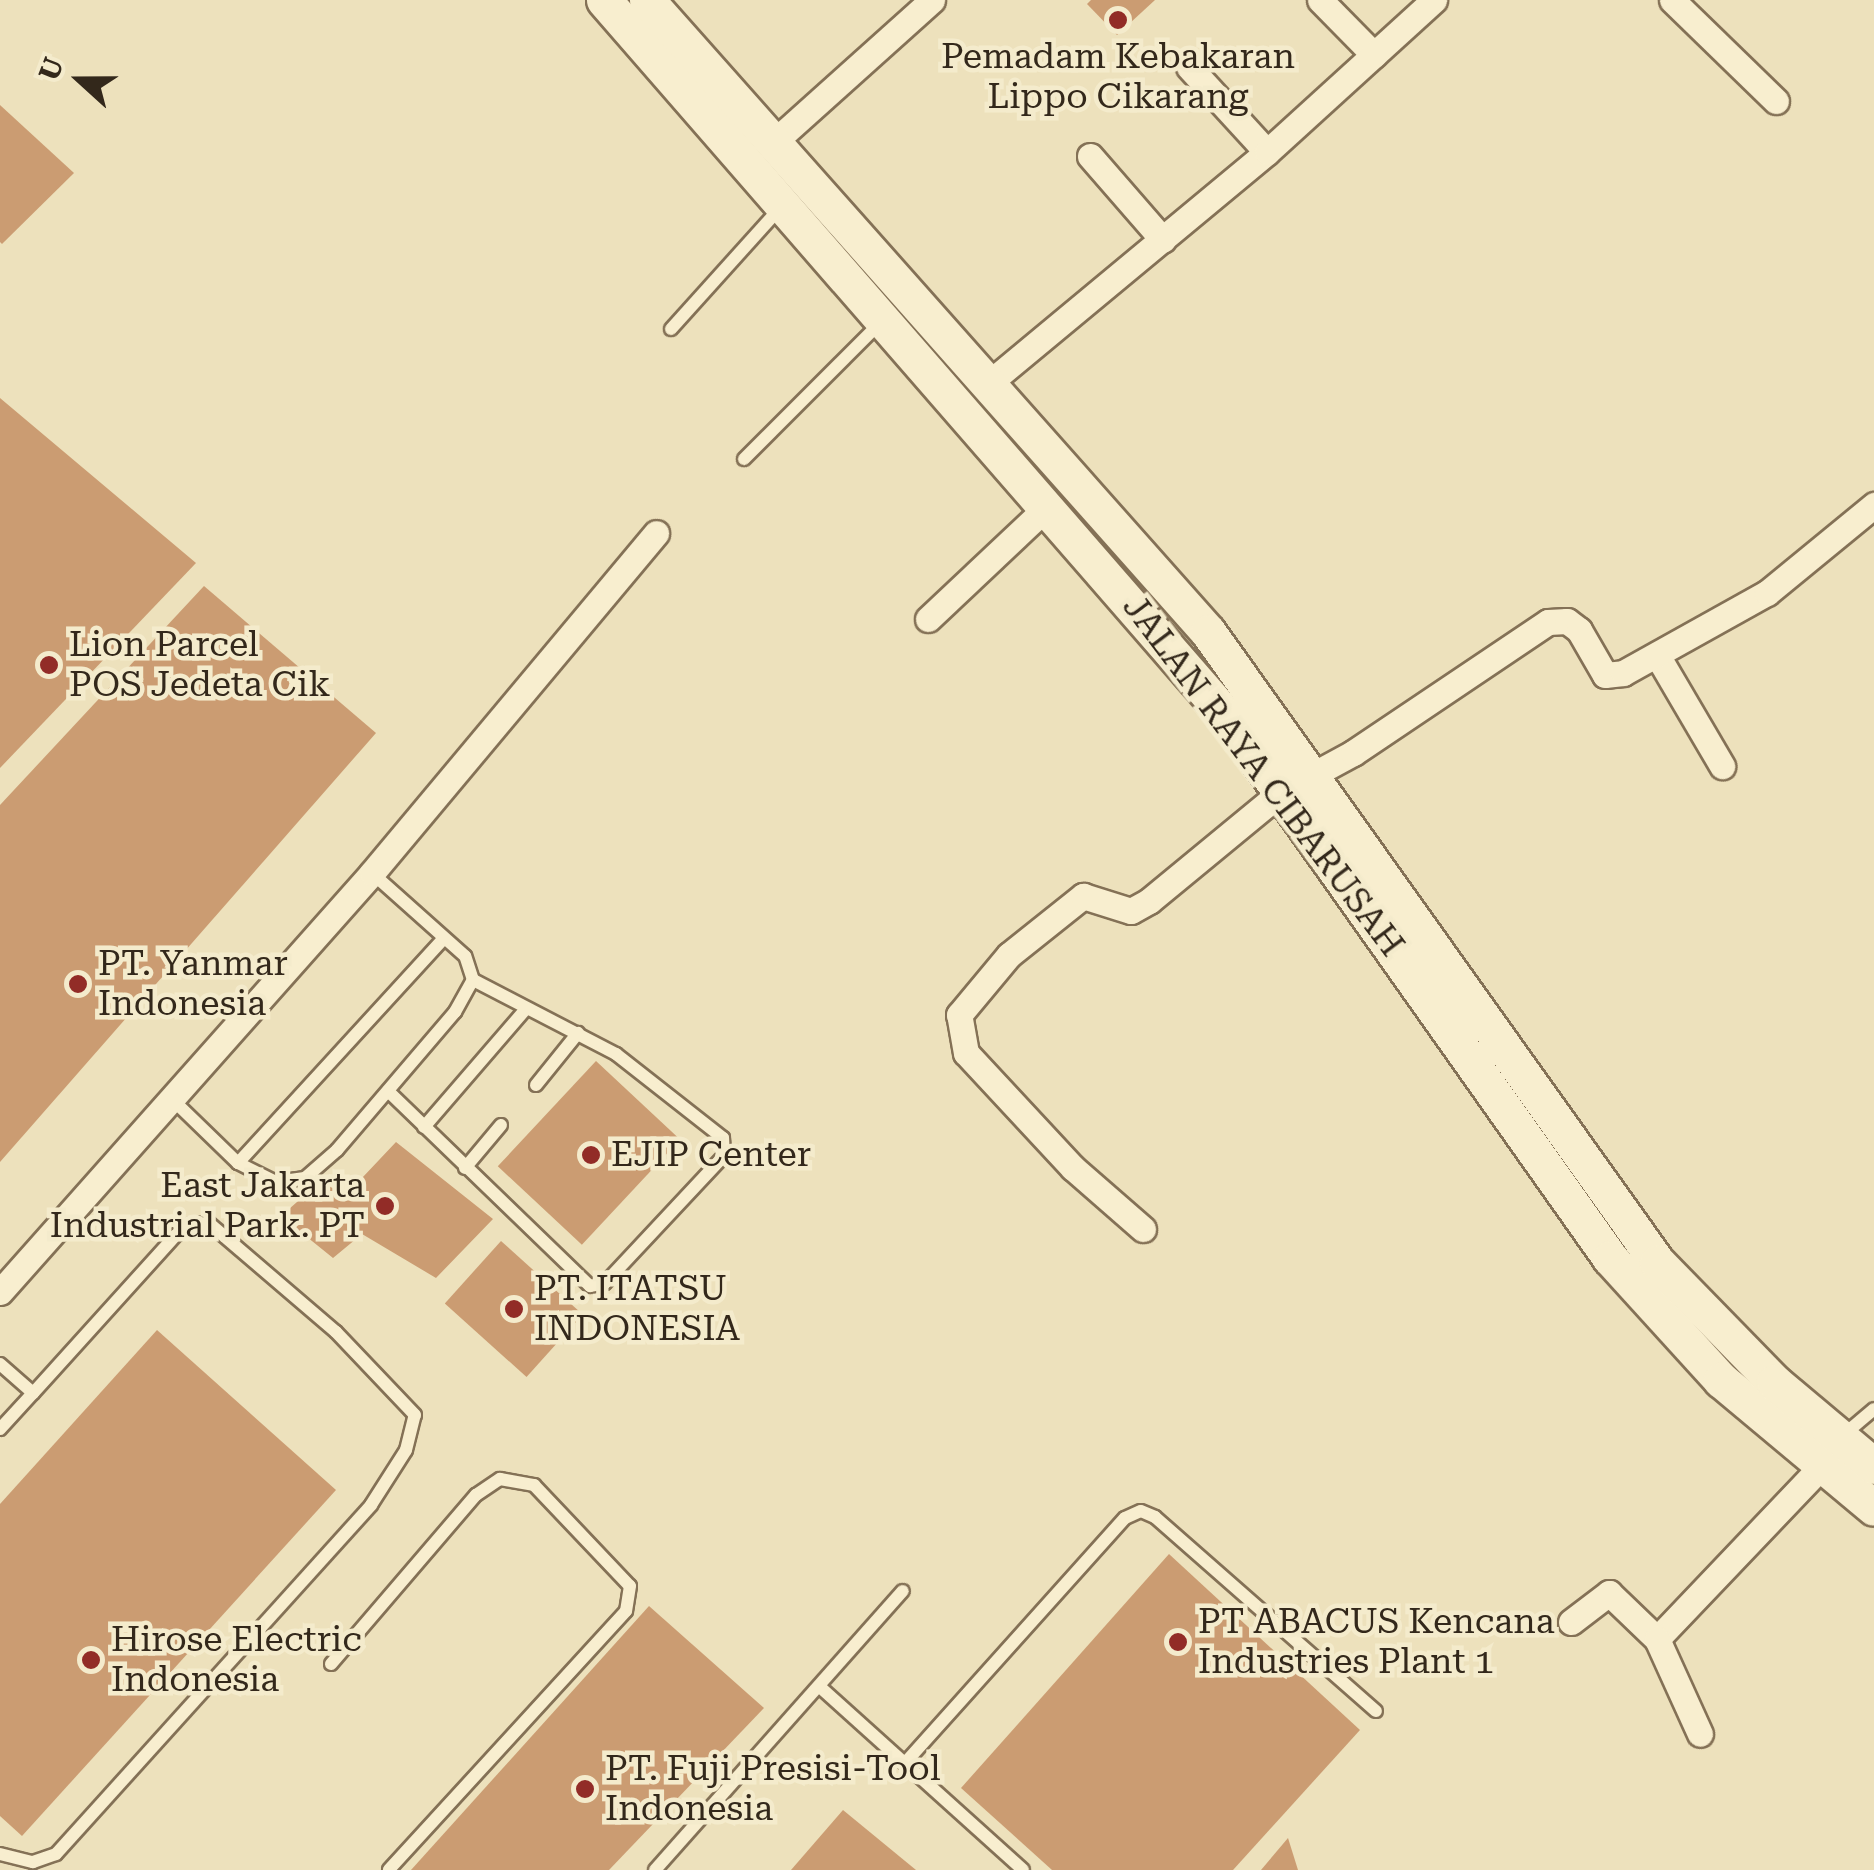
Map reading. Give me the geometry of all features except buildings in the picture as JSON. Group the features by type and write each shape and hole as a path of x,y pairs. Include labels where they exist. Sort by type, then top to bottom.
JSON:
{"street":[{"name":"JALAN RAYA CIBARUSAH","path":"604,0 763,152 989,383 1208,632 1315,776 1624,1221 1831,1452 1874,1508"},
{"path":"763,152 932,0"},
{"path":"1320,0 1374,56"},
{"path":"989,383 1267,152 1434,0"},
{"path":"1672,0 1776,101"},
{"name":"JALAN RAYA CIBARUSAH","path":"660,5 763,152 785,203 1166,642 1281,792 1610,1258 1721,1380 1831,1452 1874,1466"},
{"path":"1189,67 1267,152"},
{"path":"1090,156 1163,240"},
{"path":"928,619 1048,506"},
{"path":"1144,1229 1073,1168 966,1053 959,1015 974,990 1055,913 1083,896 1131,910 1281,792 1315,776 1548,622 1567,621 1579,630 1605,675 1656,655 1767,593 1874,506"},
{"path":"0,1292 372,872 656,532"},
{"path":"1656,655 1722,766"},
{"path":"1657,1639 1831,1452"},
{"path":"1571,1622 1609,1593 1657,1639 1700,1734"}],"lane":[{"path":"672,330 785,203"},
{"path":"744,459 884,319"},
{"path":"372,872 464,956 473,980 616,1054 723,1138 724,1156 605,1283 590,1286 388,1091"},
{"path":"238,1163 444,938"},
{"path":"174,1100 238,1163 276,1182 305,1178 456,1012 473,980"},
{"path":"424,1127 526,1010"},
{"path":"536,1085 578,1033"},
{"path":"465,1168 502,1124"},
{"path":"0,1429 176,1235 192,1224 210,1224 336,1332 415,1416 406,1450 371,1505 56,1854 33,1862 0,1854"},
{"path":"0,1364 33,1393"},
{"path":"1831,1452 1874,1409"},
{"path":"331,1664 476,1495 500,1479 534,1485 630,1586 626,1611 389,1870"},
{"path":"905,1764 1125,1518 1141,1511 1155,1516 1376,1711"},
{"path":"655,1870 903,1592"},
{"path":"820,1687 1023,1870"}],"place":[{"name":"Pemadam Kebakaran Lippo Cikarang","path":"1118,20"},
{"name":"Lion Parcel POS Jedeta Cik","path":"49,665"},
{"name":"PT. Yanmar Indonesia","path":"78,984"},
{"name":"EJIP Center","path":"591,1155"},
{"name":"East Jakarta Industrial Park. PT","path":"385,1206"},
{"name":"PT. ITATSU INDONESIA","path":"514,1309"},
{"name":"PT ABACUS Kencana Industries Plant 1","path":"1178,1642"},
{"name":"Hirose Electric Indonesia","path":"91,1660"},
{"name":"PT. Fuji Presisi-Tool Indonesia","path":"585,1789"}]}
